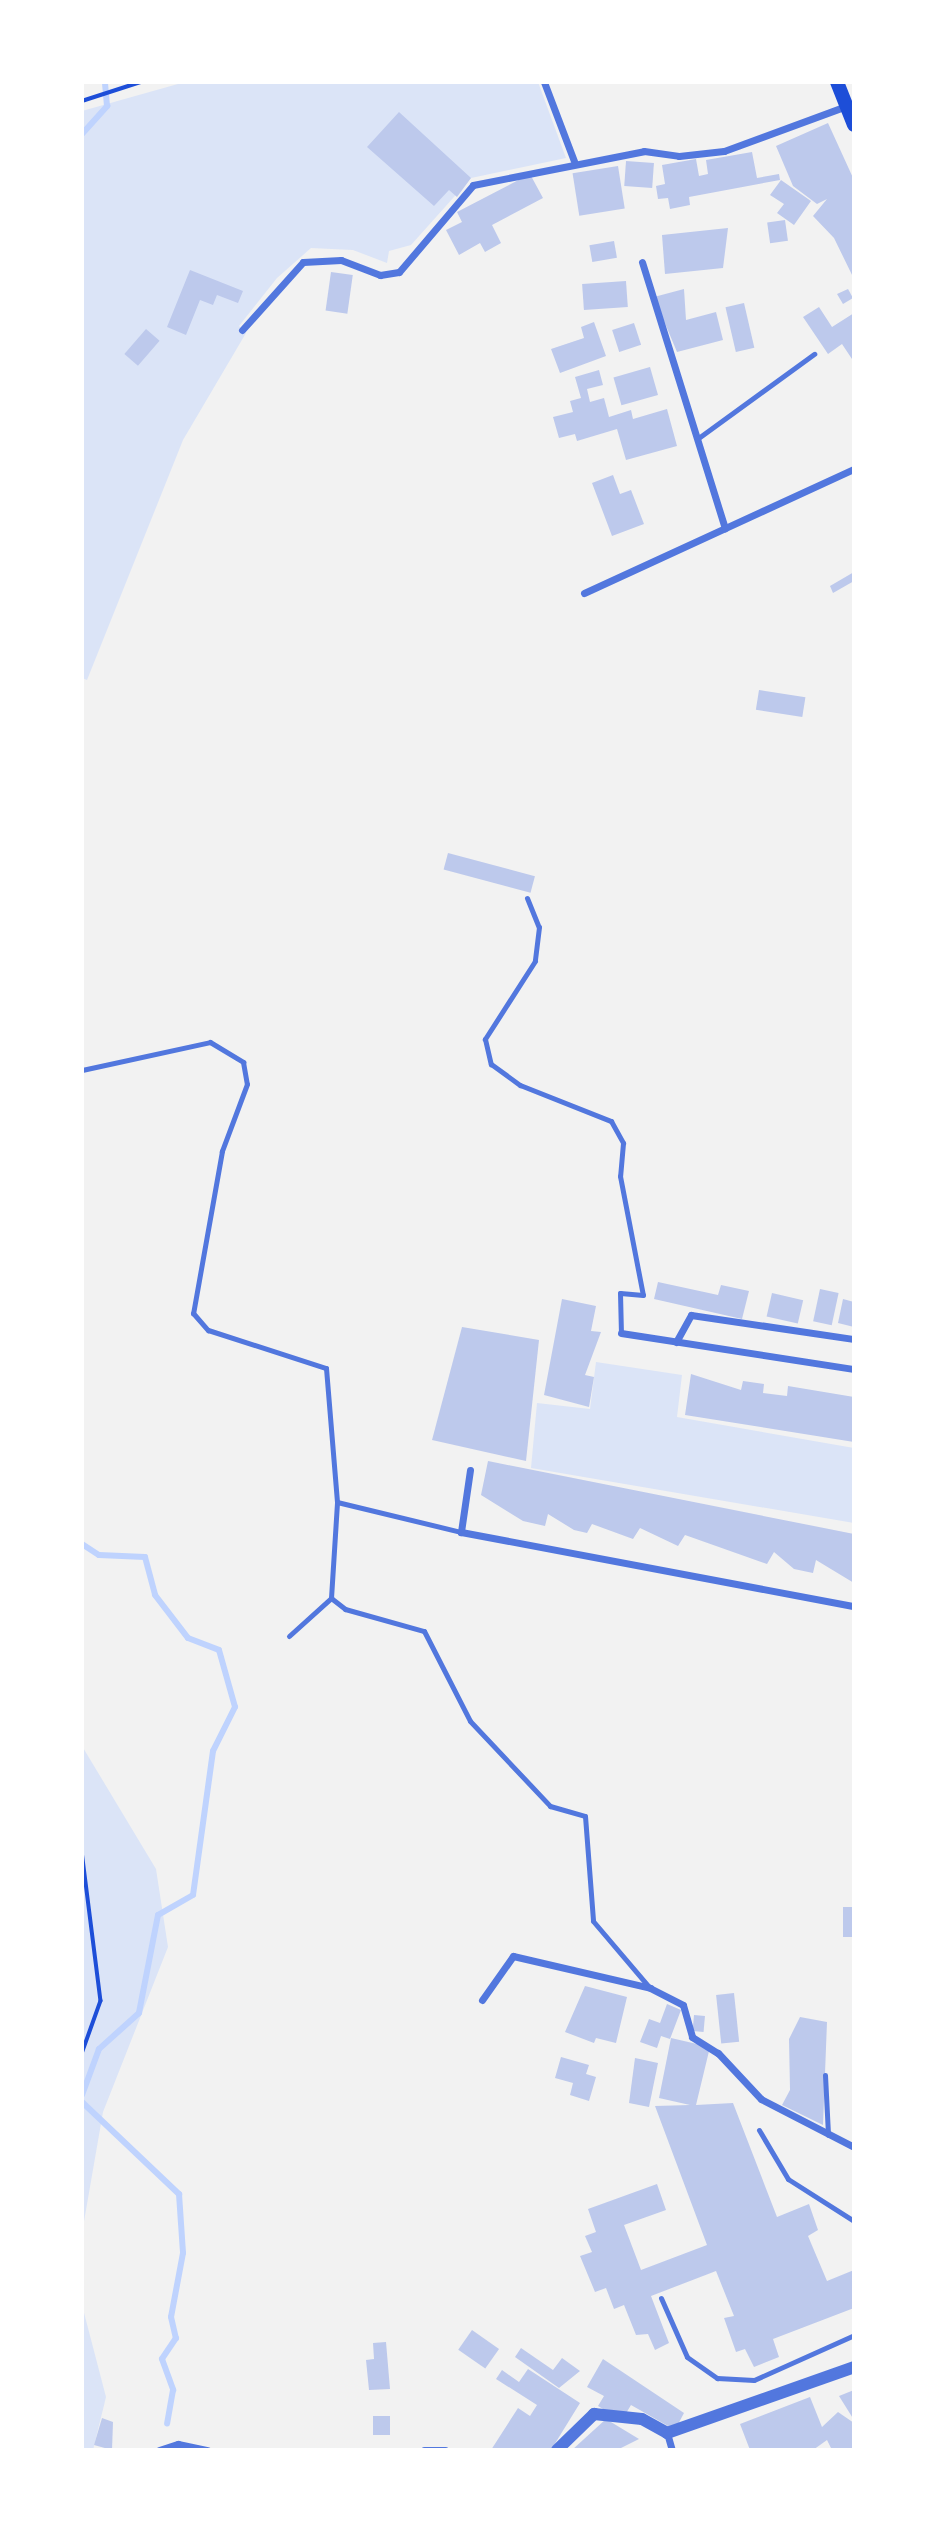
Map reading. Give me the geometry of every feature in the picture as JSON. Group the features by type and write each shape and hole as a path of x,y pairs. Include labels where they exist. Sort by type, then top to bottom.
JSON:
{"main road":[{"path":"837,82 850,105 854,125"}],"street":[{"path":"544,82 574,161"},
{"path":"242,330 303,262 341,260 380,275 399,272 473,185 574,161 644,151 724,151 850,105"},
{"path":"642,262 725,528"},
{"path":"584,593 854,469"},
{"path":"676,1342 691,1315 854,1339"},
{"path":"621,1333 854,1369"},
{"path":"470,1470 461,1532 854,1606"},
{"path":"482,2000 513,1956 650,1988 683,2005 692,2037 718,2053 761,2099 854,2147"},
{"path":"667,2433 854,2367"},
{"path":"557,2450 594,2414 642,2419 667,2433 672,2450"},
{"path":"159,2450 178,2444 207,2450"},
{"path":"424,2450 445,2450"}],"lane":[{"path":"697,439 814,354"},
{"path":"527,898 539,928 535,961 485,1039 491,1064 520,1085 611,1121 623,1143 620,1176 643,1295 620,1293 621,1333"},
{"path":"82,1070 210,1042 243,1062 247,1084 222,1152 193,1312 208,1331 326,1368 337,1502 331,1598 289,1636"},
{"path":"337,1502 461,1532"},
{"path":"331,1598 345,1609 424,1631 470,1721 550,1806 585,1816 593,1921 650,1988"},
{"path":"825,2075 828,2135"},
{"path":"759,2130 788,2179 854,2221"},
{"path":"662,2298 687,2357 717,2378 754,2380 854,2335"}],"path":[{"path":"82,101 141,82"},
{"path":"82,1851 101,2001 82,2054"}],"shaded area":[{"path":"185,82 538,82 566,158 471,178 411,245 389,251 387,263 353,250 311,248 277,278 239,326 246,333 183,440 87,680 82,678 82,111"},
{"path":"596,1362 682,1375 677,1417 854,1448 854,1523 531,1468 537,1403 590,1409"},
{"path":"82,1746 156,1869 168,1947 103,2112 82,2233"},
{"path":"82,2305 106,2397 93,2450 82,2450"}],"building":[{"path":"399,112 471,178 457,197 449,190 434,206 367,147"},
{"path":"828,123 854,180 854,279 834,238 813,216 827,199 817,204 793,186 776,146"},
{"path":"752,152 757,178 779,174 780,180 689,197 690,205 670,209 668,198 658,199 656,186 665,184 662,165 696,159 699,176 708,174 706,160"},
{"path":"626,161 654,163 652,188 624,186"},
{"path":"618,166 625,208 579,216 573,173"},
{"path":"530,174 543,198 492,225 501,243 485,252 480,243 459,255 446,230 462,222 457,212"},
{"path":"781,180 811,201 794,225 777,213 784,204 770,195"},
{"path":"785,220 788,241 770,243 767,223"},
{"path":"728,228 723,268 665,274 662,235"},
{"path":"614,241 617,258 592,262 589,245"},
{"path":"190,270 243,291 238,303 217,295 213,305 200,300 186,335 167,327"},
{"path":"331,272 353,275 347,314 326,311"},
{"path":"626,281 628,307 584,310 582,284"},
{"path":"684,289 686,320 716,312 723,340 677,352 654,297"},
{"path":"848,289 853,298 843,304 837,294"},
{"path":"744,303 754,348 736,352 725,307"},
{"path":"819,307 832,327 854,313 854,362 842,344 828,354 803,317"},
{"path":"594,322 606,356 560,373 551,349 584,338 581,327"},
{"path":"634,323 641,345 619,352 612,330"},
{"path":"146,329 160,341 138,366 124,354"},
{"path":"650,367 658,395 621,405 613,377"},
{"path":"599,370 603,385 587,389 590,402 604,398 609,417 631,410 633,419 667,409 677,446 626,460 617,429 577,441 575,434 559,438 553,417 573,412 570,401 581,398 575,377"},
{"path":"613,475 620,494 631,490 644,524 612,536 592,483"},
{"path":"854,572 854,581 833,593 830,586"},
{"path":"759,690 805,697 802,717 756,710"},
{"path":"448,853 535,876 531,893 444,869"},
{"path":"658,1282 718,1295 721,1285 749,1291 742,1319 654,1299"},
{"path":"820,1289 839,1293 832,1325 813,1321"},
{"path":"772,1293 803,1300 798,1324 767,1316"},
{"path":"562,1299 596,1306 591,1331 601,1332 585,1375 594,1377 589,1407 544,1395"},
{"path":"843,1299 854,1302 854,1327 838,1323"},
{"path":"462,1327 539,1340 526,1461 432,1440"},
{"path":"691,1374 741,1390 743,1381 764,1384 763,1393 787,1396 788,1386 854,1397 854,1442 685,1415"},
{"path":"488,1461 854,1534 854,1583 816,1560 813,1573 794,1569 774,1552 767,1564 685,1535 678,1546 640,1528 633,1539 592,1524 587,1533 574,1530 548,1514 545,1526 523,1521 481,1495"},
{"path":"843,1907 854,1907 854,1937 843,1937"},
{"path":"585,1986 627,1997 616,2043 596,2038 594,2043 565,2032"},
{"path":"734,1993 739,2042 721,2044 716,1995"},
{"path":"667,2004 681,2010 670,2039 661,2036 657,2048 640,2042 649,2019 660,2023"},
{"path":"694,2015 705,2016 704,2032 693,2031"},
{"path":"800,2017 827,2022 823,2125 782,2105 790,2090 789,2039"},
{"path":"671,2038 710,2047 696,2105 733,2103 777,2217 809,2204 818,2230 808,2236 827,2281 854,2270 854,2308 773,2339 779,2357 754,2367 745,2349 736,2352 724,2318 734,2316 716,2271 651,2296 669,2343 655,2350 648,2334 636,2335 624,2305 614,2309 606,2288 595,2292 580,2256 592,2252 585,2236 596,2232 588,2209 657,2184 666,2210 624,2225 641,2270 707,2245 655,2106 690,2105 659,2098"},
{"path":"561,2057 589,2065 586,2074 596,2077 589,2101 570,2095 573,2083 555,2078"},
{"path":"635,2058 658,2063 649,2107 629,2103"},
{"path":"472,2330 499,2349 485,2369 458,2350"},
{"path":"386,2342 390,2389 369,2390 366,2360 374,2359 373,2343"},
{"path":"521,2348 553,2370 562,2358 580,2371 559,2388 515,2357"},
{"path":"603,2359 684,2413 675,2430 631,2405 622,2420 598,2406 604,2396 587,2387"},
{"path":"528,2369 580,2403 551,2450 491,2450 518,2408 530,2416 537,2405 496,2379 502,2370 519,2382"},
{"path":"854,2390 854,2420 839,2396"},
{"path":"810,2397 822,2427 838,2412 854,2423 854,2450 832,2450 827,2440 813,2450 750,2450 740,2424"},
{"path":"373,2416 390,2416 390,2435 373,2435"},
{"path":"102,2418 113,2422 112,2450 94,2445"},
{"path":"606,2419 639,2439 617,2450 572,2450"}],"waterway":[{"path":"82,134 107,106 105,82"},
{"path":"82,1544 99,1555 145,1557 155,1595 188,1638 219,1650 235,1707 213,1751 193,1895 158,1915 139,2013 99,2049 82,2095"},
{"path":"82,2102 179,2194 183,2253 171,2317 176,2338 162,2359 173,2390 167,2423"}]}
